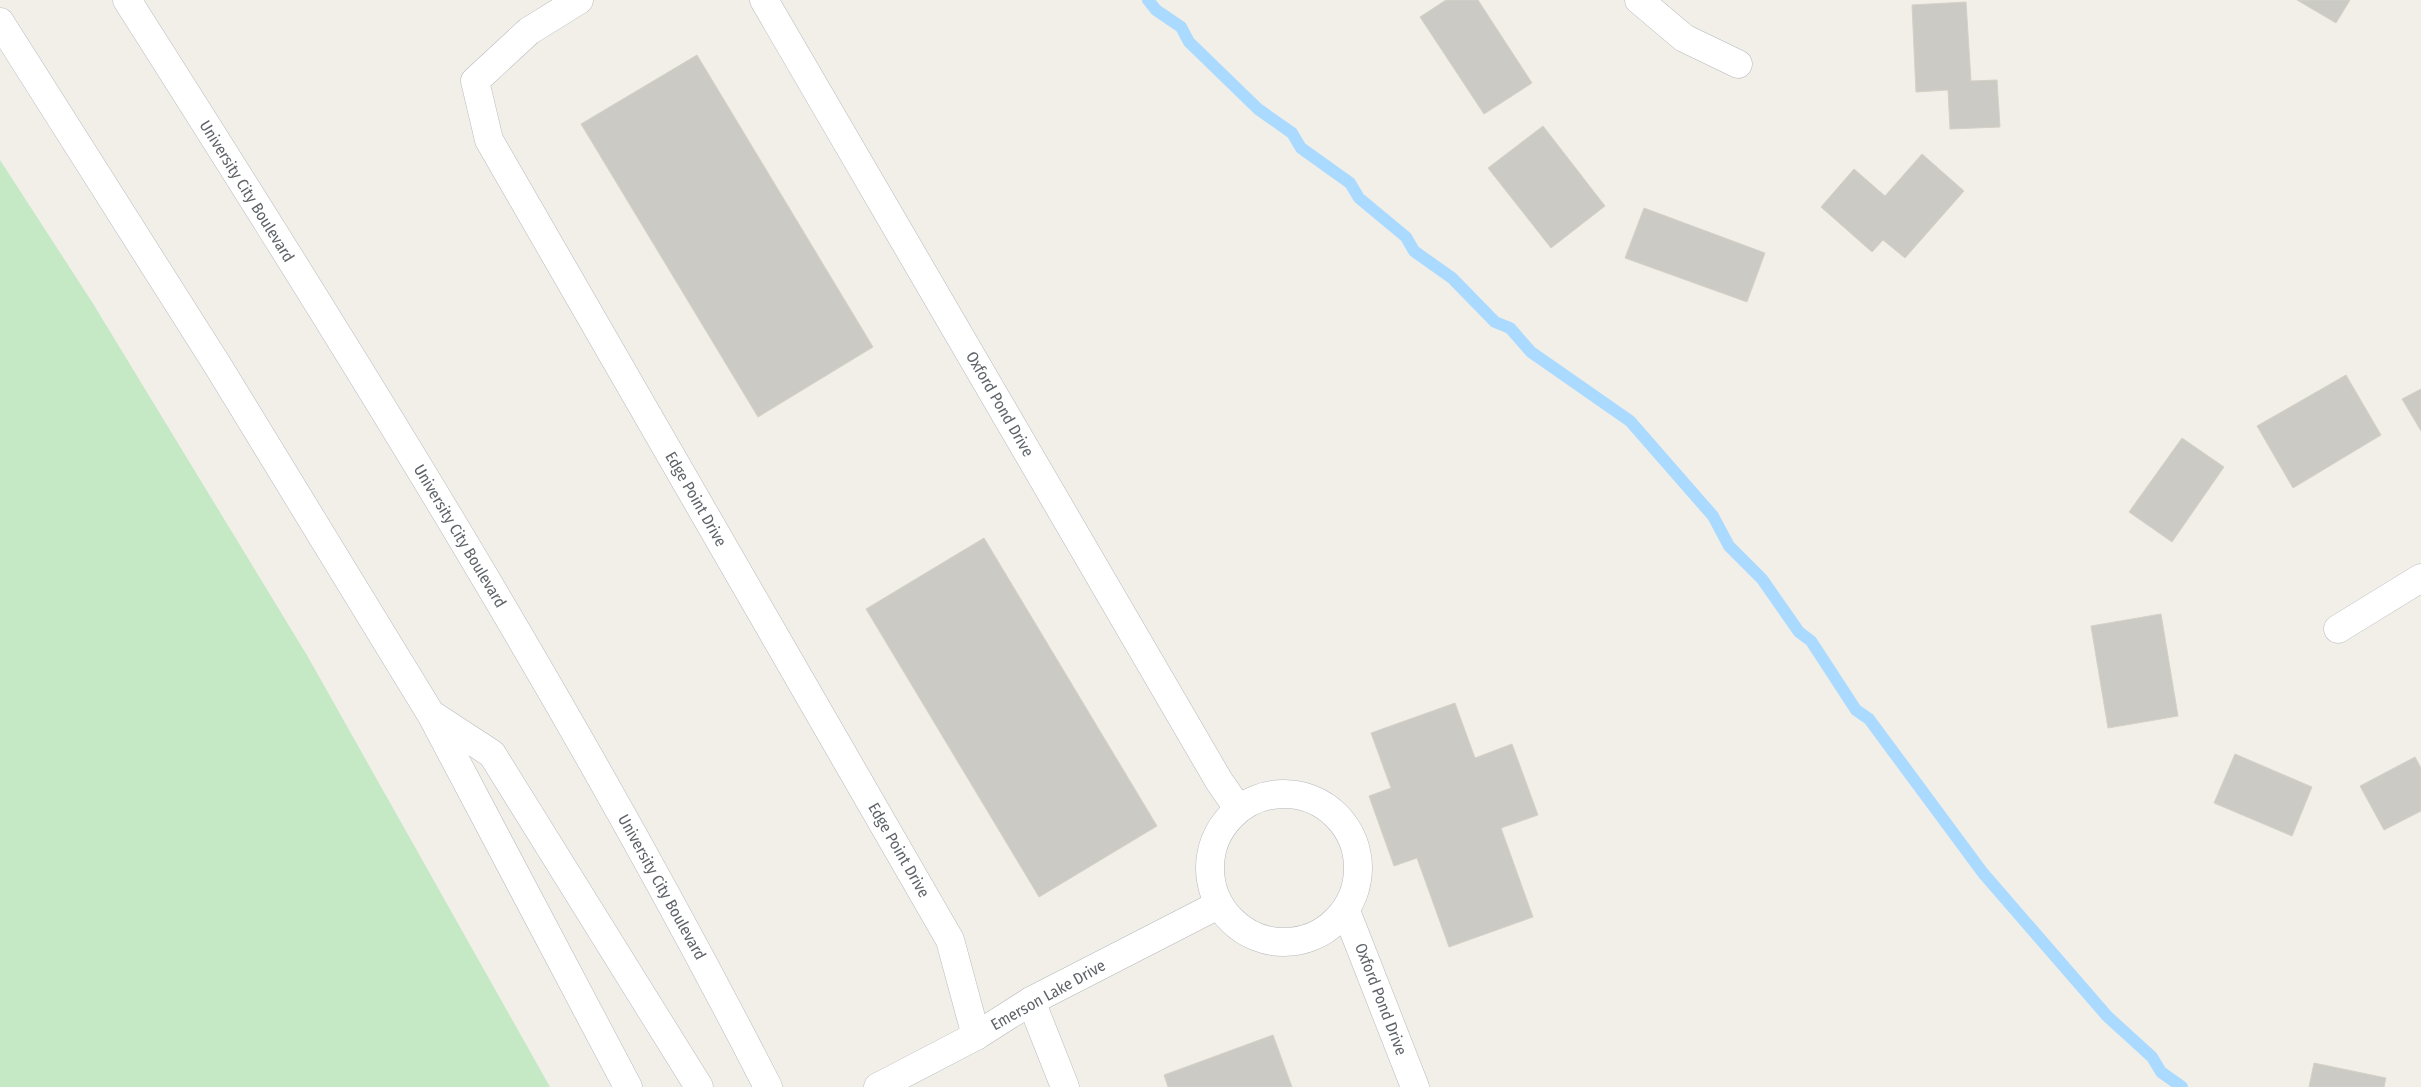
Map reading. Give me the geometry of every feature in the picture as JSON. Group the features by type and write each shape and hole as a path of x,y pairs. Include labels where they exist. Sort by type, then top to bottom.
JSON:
{"street":[{"name":"University City Boulevard","path":"127,0 358,369 492,589 610,790 714,982 768,1087"},
{"name":"Edge Point Drive","path":"579,0 529,31 475,81 489,140 950,940 976,1036"},
{"name":"Oxford Pond Drive","path":"764,0 1214,773 1237,807"},
{"path":"1638,0 1684,38 1738,64"},
{"path":"0,22 218,366 432,716 628,1087"},
{"path":"2338,629 2421,578"},
{"path":"432,716 492,754 699,1087"},
{"path":"1284,791 1331,808 1358,850 1359,876 1346,911 1305,940 1268,942 1244,932 1218,905 1212,894 1210,847 1237,807 1284,791"},
{"name":"Emerson Lake Drive","path":"878,1087 976,1036 1031,1001 1218,905"},
{"name":"Oxford Pond Drive","path":"1346,911 1415,1087"},
{"path":"1031,1001 1065,1087"}],"green space":[{"path":"0,160 92,302 308,657 550,1087 0,1087"}],"building":[{"path":"1446,0 1478,0 1532,83 1484,114 1420,17"},
{"path":"2297,0 2350,0 2336,23"},
{"path":"1966,2 1971,81 1997,80 2000,127 1950,129 1948,90 1916,92 1912,5"},
{"path":"697,55 873,347 758,417 581,124"},
{"path":"1543,126 1605,206 1551,248 1488,168"},
{"path":"1922,154 1964,191 1905,258 1883,240 1872,252 1821,207 1854,169 1885,196"},
{"path":"1644,208 1765,253 1747,302 1625,258"},
{"path":"2346,375 2381,435 2293,488 2257,426"},
{"path":"2421,389 2421,431 2402,399"},
{"path":"2182,438 2224,467 2172,542 2129,512"},
{"path":"984,538 1157,826 1039,897 866,609"},
{"path":"2161,614 2178,716 2108,728 2091,626"},
{"path":"1455,703 1475,758 1512,744 1538,815 1501,828 1533,917 1449,947 1417,858 1394,866 1369,796 1391,788 1371,733"},
{"path":"2235,754 2312,787 2292,836 2214,803"},
{"path":"2415,757 2421,768 2421,811 2384,830 2360,786"},
{"path":"1273,1035 1292,1087 1168,1087 1164,1075"},
{"path":"2314,1063 2386,1078 2384,1087 2309,1087"}],"waterway":[{"path":"1148,0 1156,10 1181,27 1189,42 1258,109 1292,133 1301,148 1350,183 1359,198 1406,237 1414,251 1452,278 1495,322 1510,328 1531,352 1630,421 1713,516 1729,546 1762,579 1799,632 1811,641 1856,710 1869,719 1983,873 2107,1016 2152,1057 2161,1072 2182,1087"}]}
